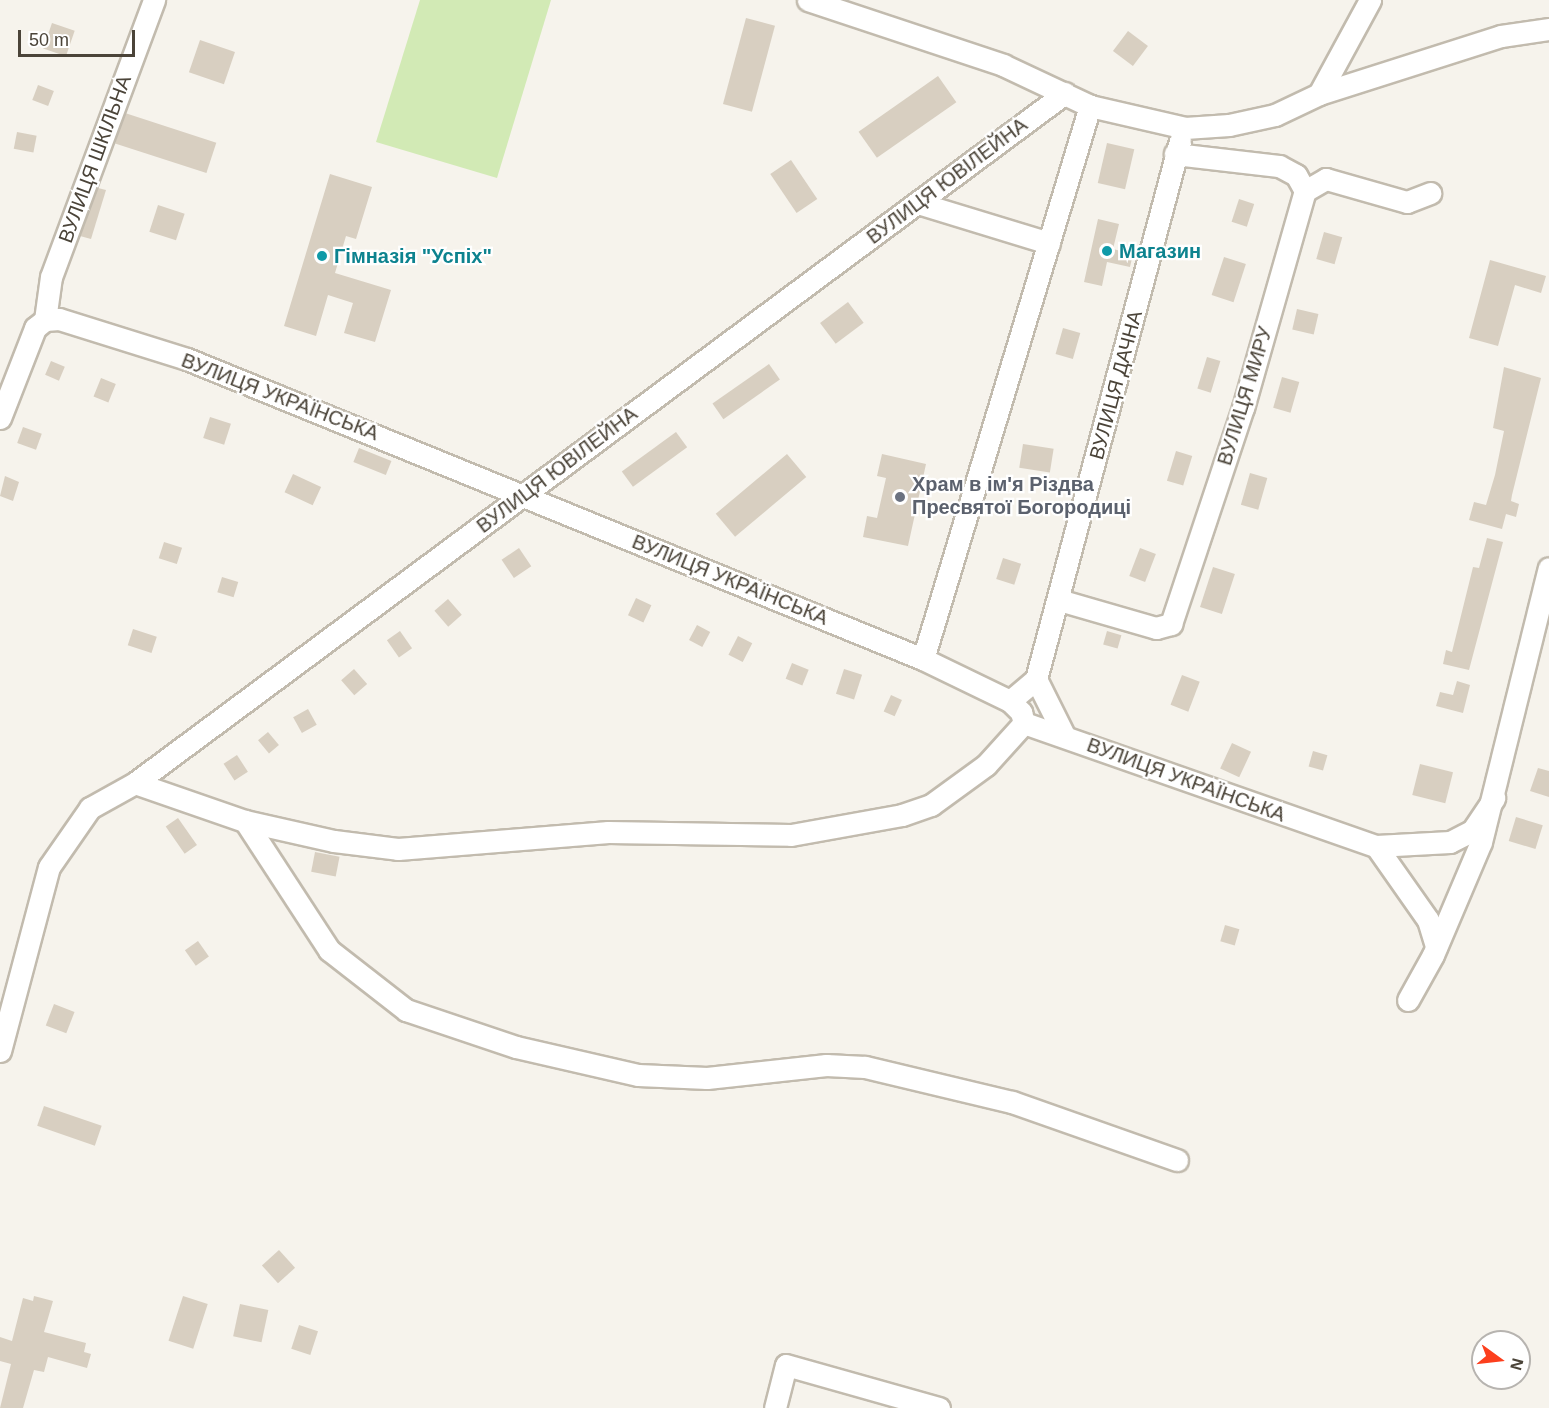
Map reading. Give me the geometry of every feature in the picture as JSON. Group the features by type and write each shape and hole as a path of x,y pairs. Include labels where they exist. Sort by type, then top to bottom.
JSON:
{"street":[{"name":"ВУЛИЦЯ ШКІЛЬНА","path":"45,320 51,277 154,0"},
{"path":"808,0 947,45 1090,105 1185,128 1229,125 1275,115 1319,94 1501,36 1549,29"},
{"path":"1319,94 1370,0"},
{"name":"ВУЛИЦЯ ЮВІЛЕЙНА","path":"0,1052 49,867 56,853 90,808 135,783 1065,93"},
{"path":"923,659 1090,105"},
{"name":"ВУЛИЦЯ ДАЧНА","path":"1036,679 1059,600 1175,154 1185,128"},
{"path":"1175,154 1279,166 1296,175 1305,191 1326,179 1407,202 1430,193"},
{"name":"ВУЛИЦЯ МИРУ","path":"1059,600 1156,628 1171,624 1243,408 1305,191"},
{"path":"918,203 1049,243"},
{"name":"ВУЛИЦЯ УКРАЇНСЬКА","path":"45,320 59,319 187,359 923,659 1010,701"},
{"path":"0,418 34,328 45,320"},
{"name":"ВУЛИЦЯ УКРАЇНСЬКА","path":"1407,1000 1436,947 1481,842 1494,798 1549,568"},
{"path":"135,783 245,821 334,841 398,849 608,832 791,836 931,805 986,765 1024,723 1021,712 1010,701 1036,679 1064,735"},
{"name":"ВУЛИЦЯ УКРАЇНСЬКА","path":"1024,723 1064,735 1194,785 1376,846 1450,842 1472,831 1494,798"},
{"path":"245,821 329,950 406,1010 516,1047 638,1076 707,1078 826,1065 865,1068 1012,1102 1177,1160"},
{"path":"1376,846 1428,920 1436,947"},
{"path":"1416,902 1453,909"},
{"path":"775,1408 786,1365 939,1408"}],"green space":[{"path":"420,0 551,0 497,178 376,142"}],"building":[{"path":"746,18 775,26 752,112 723,104"},
{"path":"52,23 75,31 66,56 43,49"},
{"path":"1128,31 1148,46 1133,66 1113,51"},
{"path":"200,40 235,52 224,84 189,72"},
{"path":"938,76 956,102 877,158 859,132"},
{"path":"38,85 54,91 48,106 32,100"},
{"path":"125,113 216,143 206,173 115,143"},
{"path":"17,132 37,136 33,153 14,149"},
{"path":"1107,143 1134,149 1125,189 1098,183"},
{"path":"791,160 817,199 797,213 770,174"},
{"name":"Гімназія \"Успіх\"","path":"330,174 372,187 356,239 346,236 335,273 391,290 375,342 344,333 353,303 328,295 316,336 284,326"},
{"path":"98,188 106,190 91,239 80,236"},
{"path":"1239,199 1254,204 1247,227 1232,222"},
{"path":"158,205 185,214 176,240 149,232"},
{"name":"Магазин","path":"1098,219 1119,224 1113,249 1133,254 1130,267 1107,262 1102,286 1084,282"},
{"path":"1324,232 1342,237 1335,264 1316,259"},
{"path":"1224,257 1246,264 1234,302 1212,295"},
{"path":"1490,260 1546,276 1541,293 1515,285 1498,346 1469,338"},
{"path":"848,302 864,323 836,344 820,323"},
{"path":"1297,309 1318,314 1314,334 1292,329"},
{"path":"1063,328 1080,333 1073,359 1056,354"},
{"path":"1207,357 1220,361 1211,393 1197,389"},
{"path":"51,361 65,367 59,381 45,375"},
{"path":"769,364 780,380 723,419 712,404"},
{"path":"1504,367 1541,378 1512,495 1511,501 1519,504 1516,517 1506,514 1502,529 1469,520 1474,502 1486,505 1495,475 1504,431 1493,428"},
{"path":"1282,377 1299,382 1290,413 1273,408"},
{"path":"101,378 116,384 108,403 94,397"},
{"path":"210,417 231,424 224,445 203,438"},
{"path":"23,427 42,434 36,450 17,443"},
{"path":"676,432 687,447 633,487 622,471"},
{"path":"1023,444 1054,449 1050,473 1019,468"},
{"path":"359,448 391,461 386,475 353,462"},
{"path":"1176,451 1192,456 1183,486 1167,481"},
{"path":"787,454 806,477 735,537 716,514"},
{"name":"Храм в ім'я Різдва Пресвятої Богородиці","path":"882,454 926,464 908,546 863,537 867,516 877,518 886,478 877,476"},
{"path":"1250,473 1267,478 1258,510 1241,505"},
{"path":"293,474 321,487 313,505 285,492"},
{"path":"5,476 19,482 13,501 0,496"},
{"path":"1487,538 1503,542 1469,670 1443,664 1446,650 1452,652 1473,567 1479,568"},
{"path":"164,542 182,548 177,564 159,558"},
{"path":"519,548 531,566 514,578 502,560"},
{"path":"1140,548 1156,554 1145,582 1129,576"},
{"path":"1003,558 1021,564 1014,585 996,579"},
{"path":"1213,567 1235,574 1222,614 1200,607"},
{"path":"222,577 238,582 234,597 217,592"},
{"path":"636,598 651,605 643,622 628,615"},
{"path":"448,599 462,615 448,627 434,611"},
{"path":"697,625 710,632 702,647 689,640"},
{"path":"133,629 157,637 152,653 128,645"},
{"path":"400,631 412,648 399,657 387,640"},
{"path":"1107,631 1121,635 1118,649 1103,644"},
{"path":"738,636 752,643 743,662 728,655"},
{"path":"792,663 809,670 802,686 786,679"},
{"path":"354,669 367,684 354,695 341,680"},
{"path":"844,669 862,675 854,700 836,694"},
{"path":"1182,675 1200,682 1188,712 1171,705"},
{"path":"1457,681 1470,685 1463,713 1436,706 1440,692 1453,695"},
{"path":"891,695 902,700 895,716 884,711"},
{"path":"308,709 317,725 302,733 293,717"},
{"path":"268,732 279,745 269,753 258,740"},
{"path":"1232,743 1251,752 1239,777 1220,768"},
{"path":"1313,751 1327,755 1323,771 1309,766"},
{"path":"237,755 248,772 234,780 224,764"},
{"path":"1420,764 1453,772 1445,803 1412,795"},
{"path":"1538,768 1549,771 1549,797 1530,791"},
{"path":"1516,817 1543,825 1535,849 1509,841"},
{"path":"178,818 197,845 185,854 166,827"},
{"path":"315,852 340,857 336,876 311,872"},
{"path":"1225,925 1239,929 1235,945 1220,941"},
{"path":"198,941 209,957 196,966 185,950"},
{"path":"54,1004 75,1012 66,1033 46,1025"},
{"path":"44,1106 102,1126 95,1146 37,1126"},
{"path":"279,1250 295,1268 278,1283 262,1265"},
{"path":"34,1296 53,1301 44,1332 86,1343 84,1352 91,1354 87,1368 48,1357 44,1372 34,1370 23,1408 0,1408 11,1364 0,1361 0,1337 12,1341 23,1298 33,1301"},
{"path":"183,1296 208,1304 193,1349 168,1341"},
{"path":"240,1304 268,1310 262,1342 233,1336"},
{"path":"299,1325 318,1331 310,1355 291,1349"}],"place":[{"name":"Магазин","path":"1107,251"},
{"name":"Гімназія \"Успіх\"","path":"322,256"},
{"name":"Храм в ім'я Різдва Пресвятої Богородиці","path":"900,497"}]}
